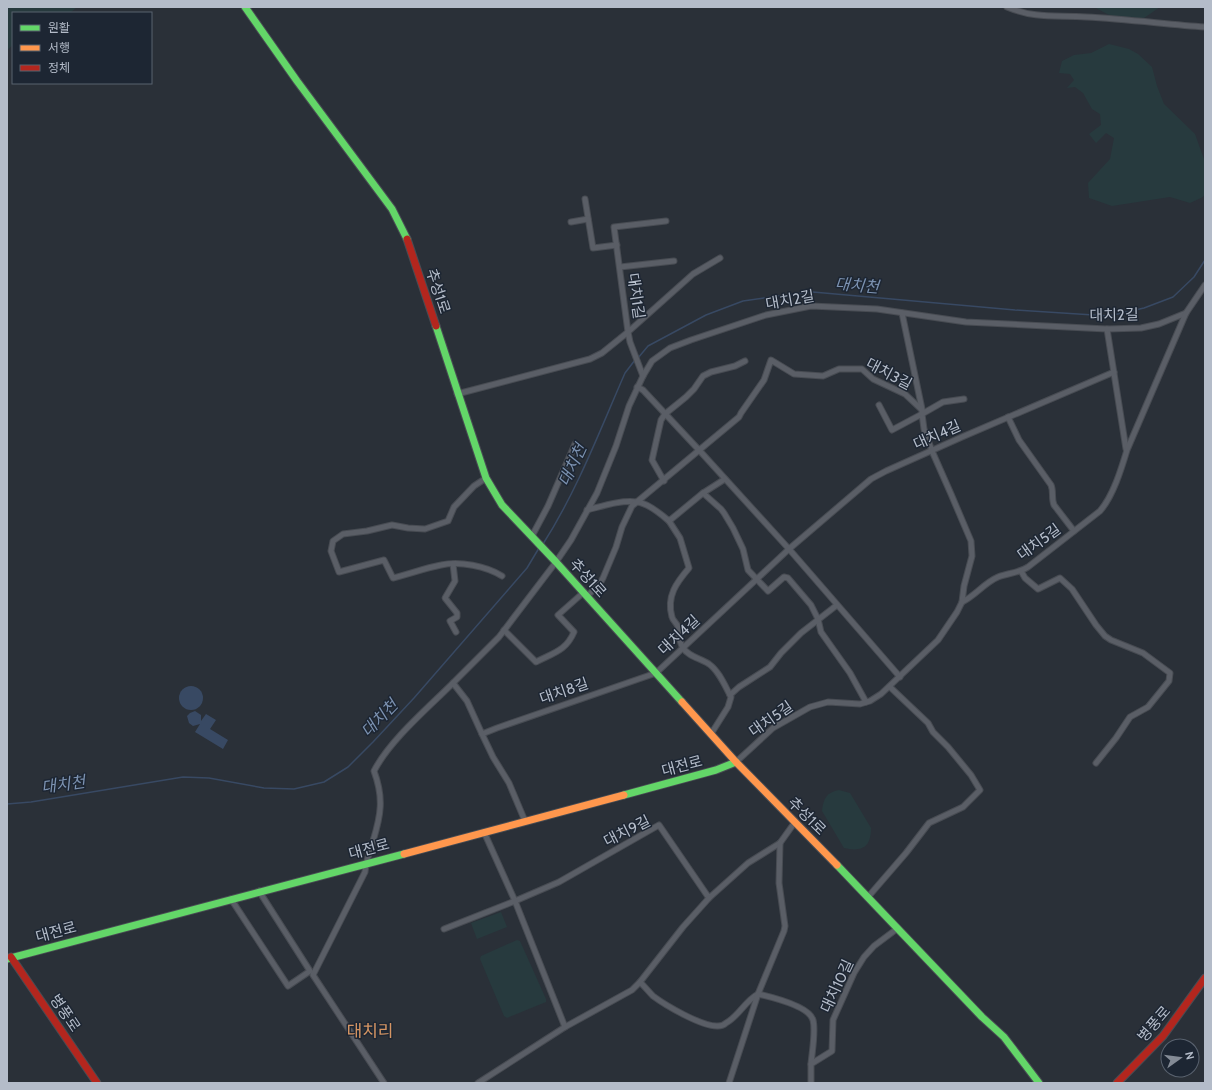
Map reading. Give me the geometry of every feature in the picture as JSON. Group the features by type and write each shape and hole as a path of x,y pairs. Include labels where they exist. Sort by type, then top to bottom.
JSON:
{"main road":[{"name":"추성1로","path":"245,7 297,81 392,209 408,241 457,394 486,478 502,506 556,562 736,762 898,928 982,1017 1004,1037 1038,1083"},
{"name":"대전로","path":"9,958 711,772 736,762"},
{"name":"병풍로","path":"9,958 97,1083"},
{"name":"병풍로","path":"1117,1083 1163,1036 1205,978"}],"street":[{"path":"1007,7 1038,16 1085,17 1205,27"},
{"path":"585,200 593,248 617,245"},
{"path":"571,222 588,219"},
{"name":"대치1길","path":"457,394 590,360 602,353 628,332 614,227 666,221"},
{"path":"643,376 630,342 628,332 693,274 720,258"},
{"path":"620,267 674,261"},
{"name":"대치5길","path":"736,762 773,728 806,709 828,702 852,704 866,702 875,698 890,687 938,640 962,602 968,600 997,577 1021,571 1028,567 1100,511 1106,504 1120,472 1127,450 1186,313 1205,285"},
{"name":"대치2길","path":"556,562 597,492 616,446 629,406 643,376 652,362 670,348 766,315 811,306 877,309 966,322 1107,329 1141,328 1159,324 1186,313"},
{"path":"902,313 922,412 924,429 971,541 972,556 964,586 962,602"},
{"path":"1107,329 1127,450"},
{"name":"대치3길","path":"504,630 536,662 554,654 568,644 574,632 558,615 599,585 604,578 622,527 632,506 664,481 739,417 740,413 764,380 771,360 794,374 823,376 839,369 862,370 873,379 905,394 922,412"},
{"path":"664,481 652,460 661,420 665,414 694,389 703,376 711,372 735,366 745,361"},
{"name":"대치4길","path":"656,673 789,550 871,479 1008,417 1114,372"},
{"path":"638,387 643,390 699,450 900,677"},
{"path":"878,405 892,430 922,412 943,402 964,398"},
{"path":"1008,417 1021,444 1051,485 1054,505 1074,531"},
{"path":"532,536 548,506 575,444"},
{"path":"486,478 474,486 454,507 448,521 425,529 392,525 367,531 343,534 333,541 331,551 339,572 384,560 393,578 442,564 462,564 492,570 502,576"},
{"path":"669,521 725,479"},
{"path":"703,494 721,509 733,528 745,555 748,570 756,580 768,591 784,577 788,578 811,605 818,619 821,632 850,673 866,702"},
{"path":"587,510 617,502 638,502 659,512 669,521 680,538 689,568 676,584 672,592 672,618 677,624 680,643 683,648 689,654 710,664 730,695 731,702 711,734"},
{"path":"231,899 288,986 312,973 365,872 366,863 378,828 382,807 381,793 374,771 378,763 404,731 504,630 556,562"},
{"path":"452,564 455,581 445,598 457,613 457,618 450,621 456,632"},
{"path":"1021,571 1025,578 1038,589 1060,578 1072,589 1105,636 1111,640 1143,653 1170,673 1169,681 1148,707 1130,717 1116,738 1096,763"},
{"path":"730,695 739,687 770,667 793,640 837,605"},
{"name":"대치8길","path":"482,734 656,673"},
{"path":"453,683 468,701 493,757 509,783 525,821"},
{"path":"868,897 906,853 929,823 962,807 980,790 971,775 948,747 933,732 928,723 890,687"},
{"path":"478,1083 564,1027 632,990 683,927 709,898 748,863 780,843 795,822"},
{"name":"대치9길","path":"515,901 559,882 659,826 709,898"},
{"path":"484,832 515,901 564,1027"},
{"path":"729,1083 758,994 784,931 785,926 780,883 780,843"},
{"path":"259,891 384,1083"},
{"path":"444,929 515,901"},
{"name":"대치10길","path":"811,1064 832,1051 833,1020 858,967 874,946 898,928"},
{"path":"640,982 652,995 662,1002 693,1019 713,1026 719,1026 728,1022 751,997 758,994 775,998 809,1013 814,1026 811,1083"}],"green space":[{"path":"7,7 77,7 71,12 12,12 12,46 7,50"},
{"path":"1088,7 1160,7 1144,18 1132,20 1109,15 1096,8"},
{"path":"1109,44 1129,49 1138,54 1152,67 1164,104 1195,134 1205,162 1205,195 1201,198 1190,203 1170,197 1112,206 1089,198 1088,183 1110,159 1114,138 1106,133 1096,143 1089,134 1101,125 1100,114 1092,109 1083,93 1075,87 1067,88 1074,80 1070,74 1059,73 1062,61 1074,55 1091,53"},
{"path":"839,790 850,793 871,828 871,835 867,844 860,849 844,848 822,811 823,803 826,797 831,792"},
{"path":"501,912 507,927 477,939 471,923"},
{"path":"517,940 520,941 546,1002 507,1018 504,1016 480,959 481,956"}],"water":[{"path":"191,686 196,687 202,693 202,703 196,709 191,710 186,709 180,703 179,698 180,693 186,687"},
{"path":"195,711 201,715 201,721 206,714 216,720 210,729 228,740 223,749 195,732 200,724 193,726 189,723 187,716"}],"waterway":[{"name":"대치천","path":"638,358 648,346 706,315 743,301 813,292 1015,310 1109,316 1144,308 1173,297 1194,277 1205,260"},
{"name":"대치천","path":"543,544 567,503 625,373 635,360"},
{"name":"대치천","path":"7,804 31,802 183,777 209,778 264,788 294,789 324,782 348,767 414,698 527,568 539,548"}],"traffic: fast":[{"path":"245,7 297,81 392,209 407,239"},
{"path":"436,326 486,478 502,505 556,562 682,702"},
{"path":"624,795 716,770 736,762"},
{"path":"7,959 404,854"},
{"path":"837,865 982,1017 1004,1037 1039,1083"}],"traffic: slow":[{"path":"682,702 736,762 837,865"},
{"path":"404,854 624,795"}],"traffic: jam":[{"path":"407,239 436,326"},
{"path":"11,957 97,1083"},
{"path":"1117,1083 1163,1036 1205,978"}],"district":[{"name":"대치리","path":"370,1031"}]}
